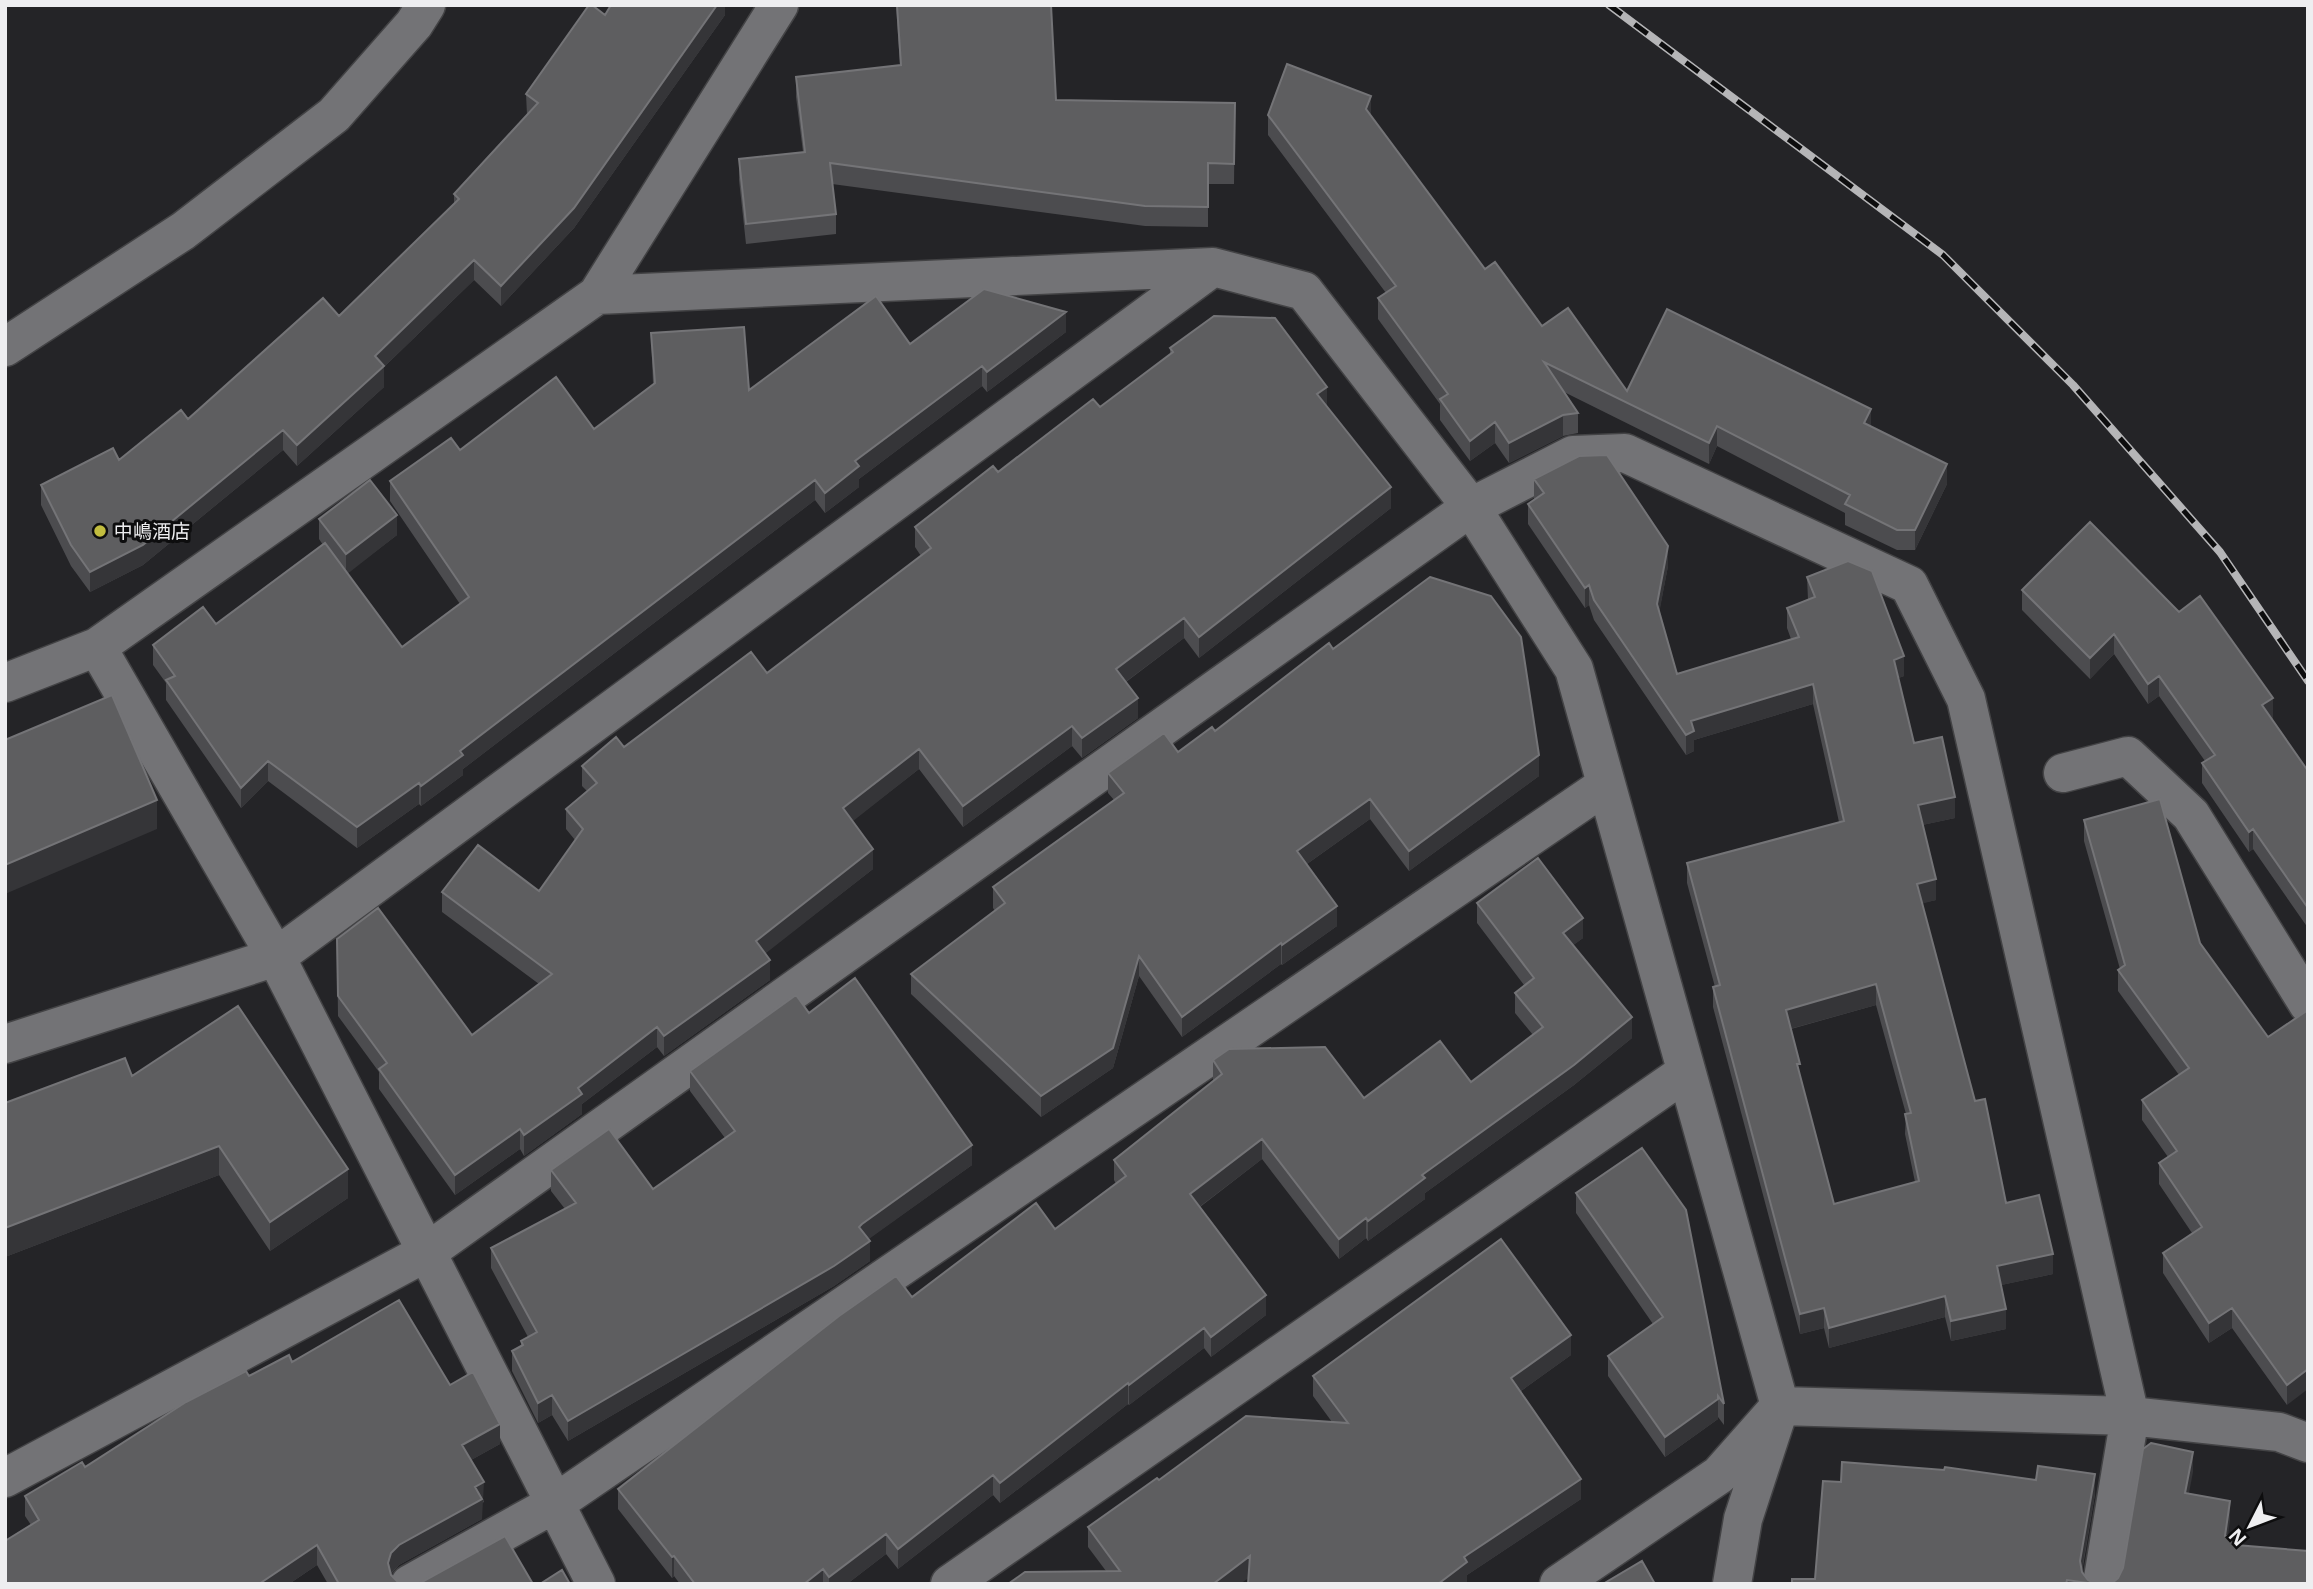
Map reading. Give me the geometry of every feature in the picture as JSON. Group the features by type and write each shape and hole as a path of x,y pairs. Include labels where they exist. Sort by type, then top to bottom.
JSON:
{"street":[{"path":"5,347 183,231 334,115 414,24 426,5"},
{"path":"5,683 97,647 597,295 779,5"},
{"path":"597,295 1213,267 1304,291 1471,508 1574,669 1780,1406 1743,1519 1732,1584"},
{"path":"5,1044 276,957 1213,267"},
{"path":"5,1478 427,1252 1471,508 1573,456 1625,453 1909,586 1966,699 2130,1416 2102,1584"},
{"path":"97,647 276,957 596,1584"},
{"path":"2063,774 2128,756 2191,816 2308,1004"},
{"path":"410,1584 554,1504 1606,785"},
{"path":"950,1584 1686,1072"},
{"path":"1780,1406 2130,1416 2279,1432 2308,1443"},
{"path":"1559,1584 1719,1475 1780,1406"}],"building":[{"path":"589,5 605,15 611,5 717,5 574,208 501,286 474,260 375,356 384,366 297,445 283,430 143,545 90,572 71,545 41,485 113,448 119,460 181,410 188,419 323,298 339,316 459,199 454,194 538,103 526,94"},
{"path":"897,5 1051,5 1056,100 1235,103 1234,164 1208,163 1208,207 1145,206 830,163 836,214 746,224 739,159 805,152 796,77 901,65"},
{"path":"1287,64 1371,96 1366,109 1485,269 1495,262 1542,326 1568,308 1627,391 1667,309 1871,409 1864,423 1947,464 1915,530 1897,530 1845,504 1850,495 1717,426 1709,443 1544,362 1578,413 1563,415 1509,443 1495,422 1470,441 1440,399 1448,394 1378,298 1396,286 1268,115"},
{"path":"984,289 1066,312 987,372 982,366 855,461 859,466 825,493 815,480 460,751 463,755 357,827 268,761 241,788 166,680 175,676 153,645 203,607 216,624 325,543 402,647 469,597 390,481 451,438 460,450 556,377 594,429 655,383 651,333 744,327 749,390 876,296 910,344"},
{"path":"1214,316 1275,318 1327,387 1317,394 1391,487 1199,637 1184,618 1116,669 1138,698 1082,738 1072,726 963,806 919,749 843,808 873,849 756,941 770,960 664,1036 657,1027 578,1088 582,1094 524,1135 520,1129 455,1175 379,1069 387,1063 338,996 337,939 378,908 472,1035 552,974 442,892 478,845 539,891 583,829 566,809 597,783 582,766 616,737 624,747 751,652 767,673 931,548 915,527 993,466 998,472 1093,399 1100,407 1173,352 1170,348"},
{"path":"1607,455 1668,546 1657,604 1677,674 1799,637 1787,608 1815,597 1807,577 1848,561 1872,571 1904,656 1894,660 1914,743 1942,737 1955,797 1918,805 1936,879 1917,884 1975,1101 1985,1099 2006,1203 2039,1195 2053,1254 1997,1266 2006,1309 1951,1321 1945,1296 1829,1328 1824,1308 1800,1314 1713,987 1720,985 1687,863 1844,821 1813,684 1691,721 1694,731 1686,735 1594,600 1589,585 1585,588 1528,504 1544,493 1534,479 1579,456","holes":["1876,984 1911,1113 1905,1114 1919,1181 1834,1204 1797,1064 1800,1064 1786,1010"]},
{"path":"370,480 397,515 346,554 319,519"},
{"path":"2090,522 2179,612 2200,596 2273,698 2262,705 2308,771 2308,908 2253,829 2249,832 2202,763 2215,755 2159,676 2148,684 2114,634 2090,658 2022,590"},
{"path":"1430,577 1491,596 1521,637 1539,755 1409,851 1370,799 1297,851 1337,906 1282,945 1281,943 1182,1017 1139,956 1113,1048 1041,1096 911,974 1005,903 993,887 1124,793 1108,773 1164,733 1178,752 1212,727 1215,731 1329,643 1333,649"},
{"path":"112,695 157,800 5,865 5,740"},
{"path":"2160,799 2200,943 2268,1037 2308,1010 2308,1369 2287,1385 2232,1308 2209,1323 2163,1253 2202,1227 2159,1163 2177,1151 2142,1100 2189,1068 2118,970 2125,965 2084,820"},
{"path":"1538,858 1583,918 1563,933 1632,1017 1574,1065 1422,1175 1425,1178 1339,1239 1262,1139 1190,1194 1266,1295 1211,1337 1204,1328 1129,1385 1128,1383 1000,1483 993,1475 898,1549 886,1534 829,1577 823,1569 804,1584 695,1584 618,1489 839,1316 896,1276 912,1297 1036,1203 1055,1229 1126,1176 1114,1160 1222,1074 1213,1060 1229,1049 1325,1047 1364,1098 1440,1041 1471,1082 1543,1027 1515,993 1534,978 1477,903"},
{"path":"855,978 972,1145 862,1224 859,1227 870,1241 834,1266 568,1421 552,1395 538,1403 512,1351 523,1345 521,1341 537,1332 491,1248 576,1203 551,1170 609,1129 653,1189 735,1131 690,1071 796,995 809,1013"},
{"path":"238,1006 348,1169 270,1222 219,1146 5,1228 5,1103 125,1058 132,1076"},
{"path":"1642,1148 1686,1210 1724,1404 1718,1396 1718,1399 1665,1437 1608,1356 1663,1317 1576,1193"},
{"path":"1501,1239 1571,1335 1511,1378 1581,1479 1464,1557 1467,1562 1438,1584 1248,1584 1250,1556 1213,1584 1008,1584 1025,1572 1120,1571 1088,1527 1157,1478 1159,1480 1246,1416 1348,1423 1313,1376"},
{"path":"399,1300 450,1385 473,1372 500,1424 462,1445 484,1482 475,1487 482,1499 399,1545 391,1553 388,1563 391,1575 403,1584 339,1584 317,1545 259,1584 5,1584 5,1541 39,1520 25,1496 82,1462 85,1467 186,1402 246,1371 249,1376 289,1355 292,1362"},
{"path":"2151,1443 2193,1452 2185,1493 2230,1501 2225,1536 2237,1539 2236,1545 2308,1551 2308,1584 2111,1584 2123,1568 2143,1449"},
{"path":"1842,1462 1944,1470 1945,1467 2036,1480 2038,1466 2095,1474 2080,1561 2082,1572 2095,1584 2067,1580 2066,1584 1792,1584 1792,1579 1815,1579 1823,1481 1841,1482"},
{"path":"505,1536 533,1584 418,1584 420,1583"},
{"path":"1642,1561 1655,1584 1603,1584"},
{"path":"562,1570 570,1584 540,1584"}],"railway":[{"path":"1609,5 1943,255 2073,385 2220,552 2308,681"}],"place":[{"name":"中嶋酒店","path":"100,531"}]}
